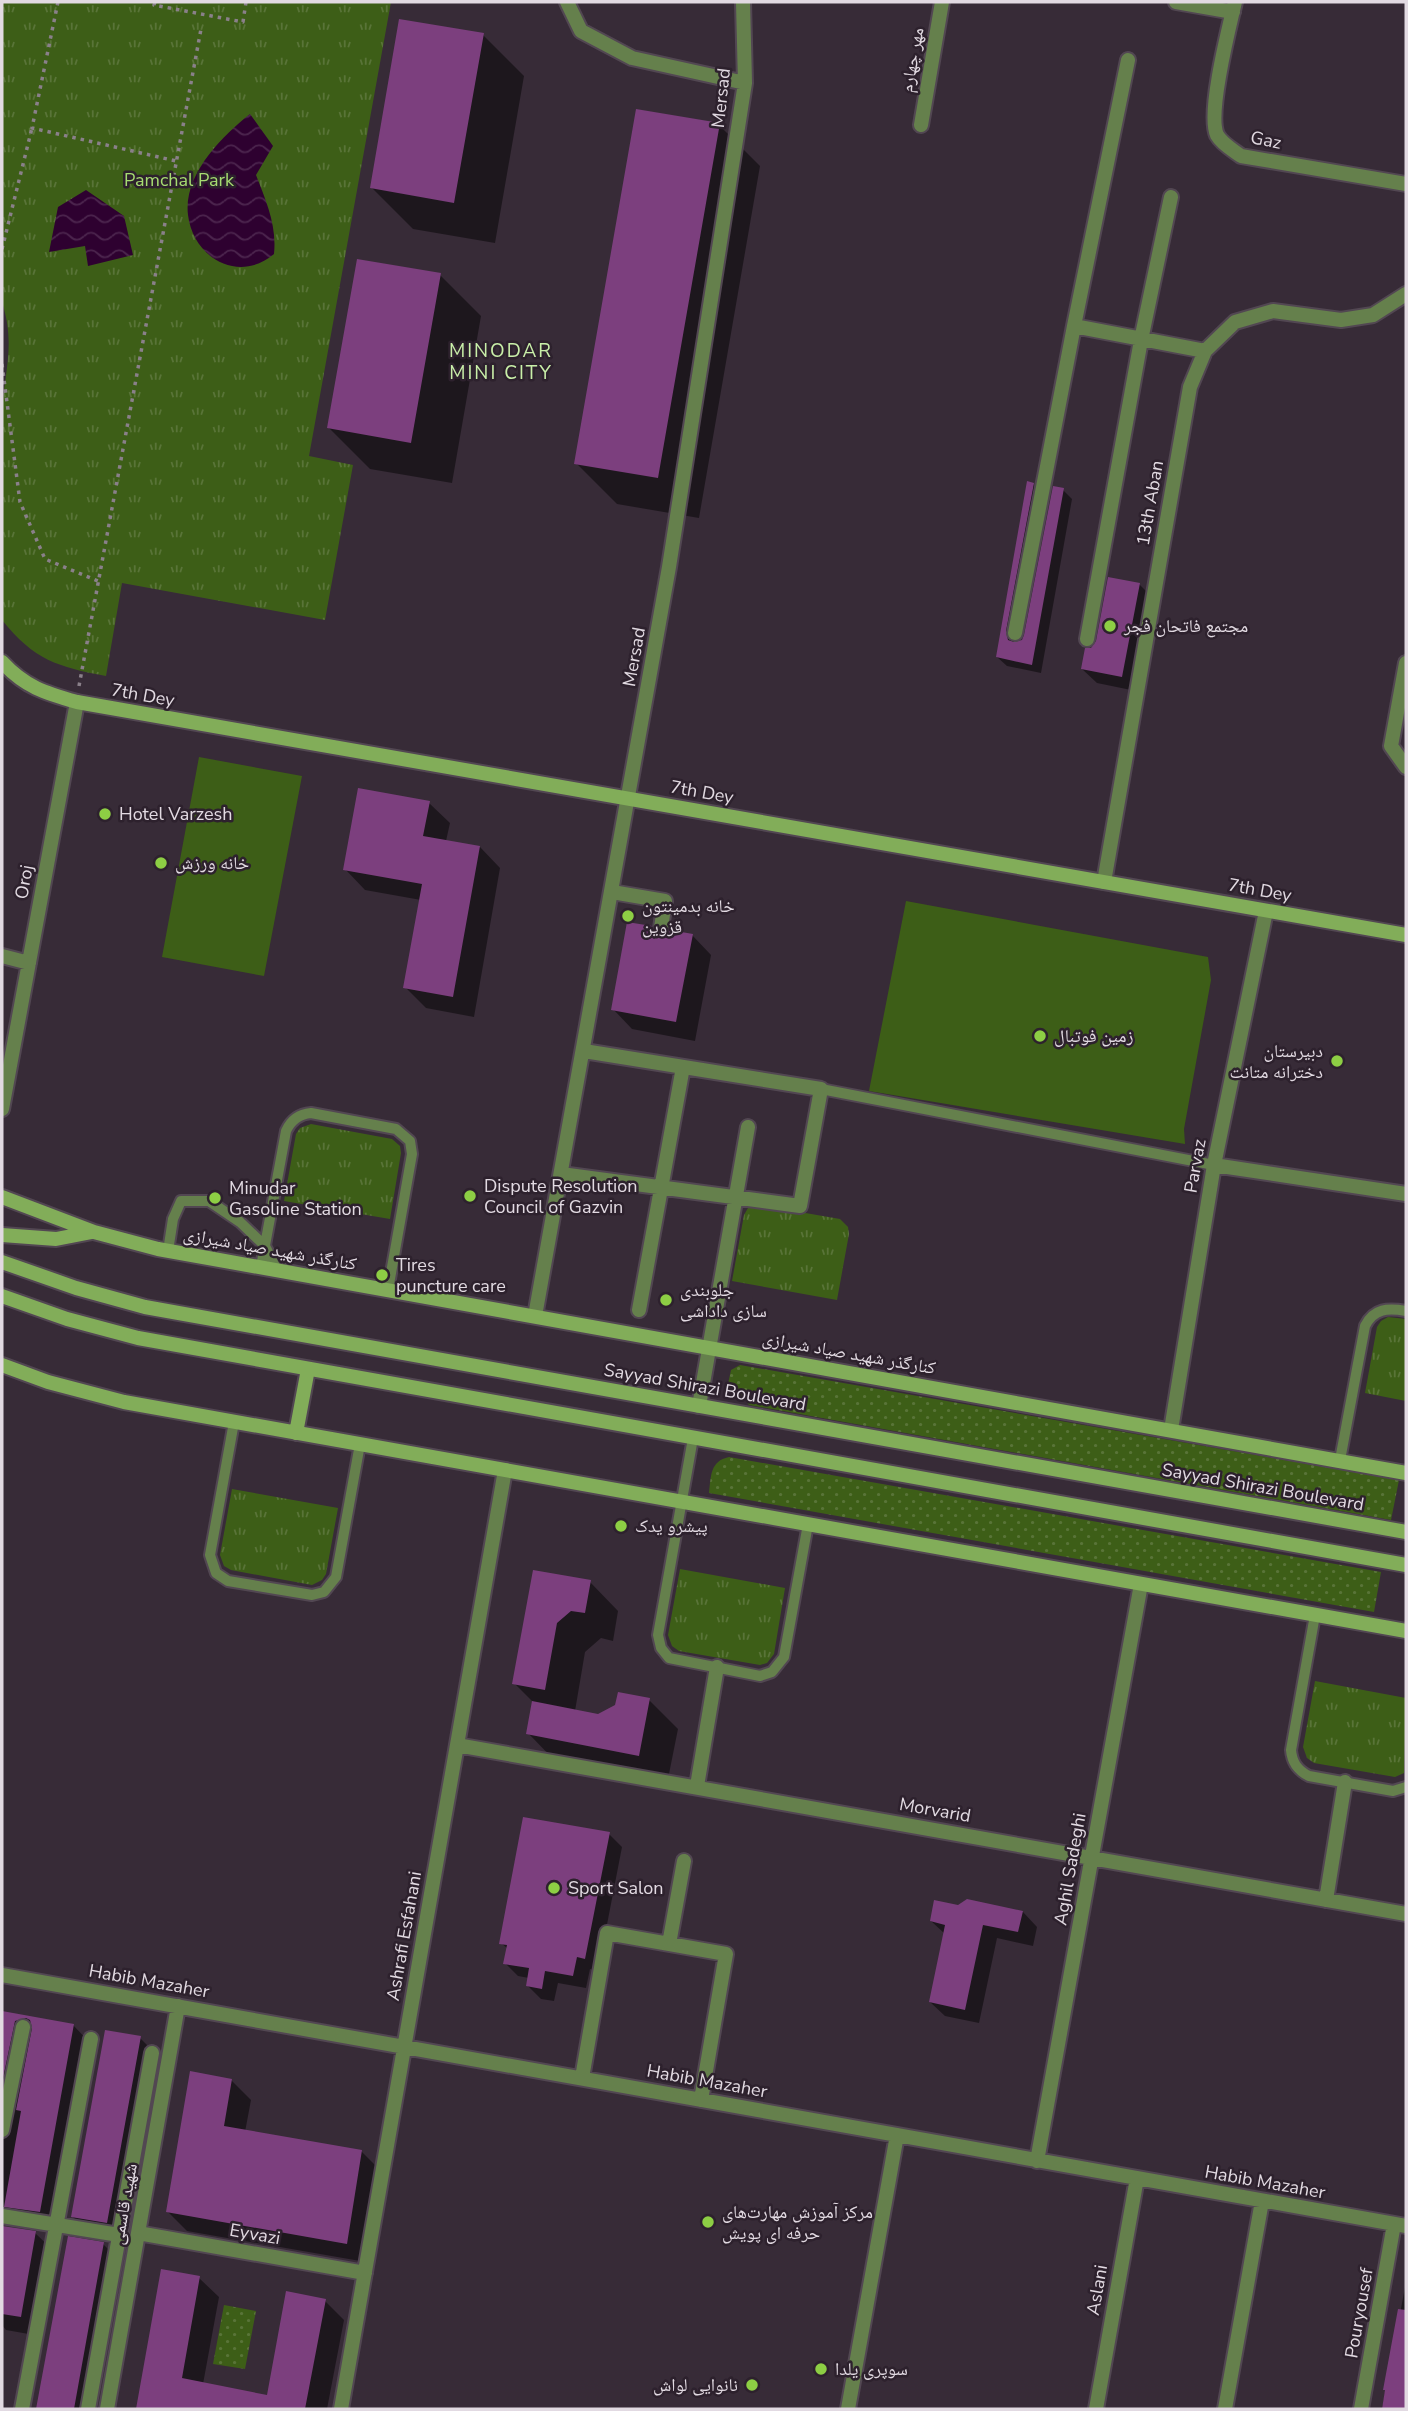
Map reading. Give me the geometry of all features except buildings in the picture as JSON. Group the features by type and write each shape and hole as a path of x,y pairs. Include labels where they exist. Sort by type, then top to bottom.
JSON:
{"main road":[{"name":"7th Dey","path":"2,662 13,674 47,695 76,702 1406,935"},
{"name":"کنارگذر شهید صیاد شیرازی","path":"2,1197 94,1232 168,1251 1406,1473"},
{"path":"2,1235 56,1239 94,1232"},
{"name":"Sayyad Shirazi Boulevard","path":"2,1262 76,1288 145,1307 1406,1532"},
{"path":"2,1296 67,1319 138,1338 1406,1565"},
{"path":"2,1365 48,1382 124,1402 1406,1631"},
{"path":"296,1433 308,1369"}],"street":[{"path":"567,2 581,31 632,58 745,83"},
{"name":"Mersad","path":"535,1316 669,566 745,83 743,2"},
{"name":"مهر چهارم","path":"921,125 942,2"},
{"path":"1176,2 1234,7"},
{"name":"Gaz","path":"1234,7 1213,113 1217,134 1225,145 1241,156 1406,184"},
{"path":"1015,634 1128,60"},
{"path":"1087,639 1141,340 1171,197"},
{"name":"13th Aban","path":"1104,882 1189,387 1205,351 1235,322 1248,318 1273,311 1341,320 1373,316 1406,294"},
{"path":"1074,326 1205,351"},
{"path":"1406,663 1391,746 1406,767"},
{"name":"Oroj","path":"2,1110 76,702"},
{"path":"612,892 665,901 661,928"},
{"name":"Parvaz","path":"1171,1430 1214,1165 1266,911"},
{"path":"2,956 29,963"},
{"path":"561,1174 800,1206 821,1089 584,1051"},
{"path":"639,1310 683,1067"},
{"path":"699,1406 748,1127"},
{"path":"1214,1165 1406,1194"},
{"name":"Ashrafi Esfahani","path":"341,2409 505,1470"},
{"name":"Aghil Sadeghi","path":"1037,2161 1141,1584"},
{"path":"697,1786 717,1667"},
{"name":"Morvarid","path":"457,1745 1406,1914"},
{"path":"1326,1900 1345,1782"},
{"path":"669,1944 684,1861"},
{"path":"582,2078 607,1933 726,1954 701,2100"},
{"name":"Habib Mazaher","path":"2,1975 1400,2225"},
{"name":"شهید قاسمی","path":"107,2409 178,2006"},
{"path":"2,2130 23,2027"},
{"path":"22,2409 91,2039"},
{"path":"88,2409 152,2053"},
{"path":"848,2409 897,2135"},
{"name":"Aslani","path":"1096,2409 1137,2178"},
{"path":"1225,2409 1262,2200"},
{"path":"2,2216 119,2235"},
{"name":"Pouryousef","path":"1362,2409 1400,2225"},
{"name":"Eyvazi","path":"138,2233 365,2273"}],"lane":[{"path":"821,1089 1214,1165"},
{"path":"261,1267 286,1131 293,1120 311,1113 396,1129 410,1141 412,1154 387,1290"},
{"path":"168,1251 173,1219 181,1200 209,1201 240,1222 265,1246 277,1270"},
{"path":"1340,1460 1365,1326 1377,1311 1391,1308 1406,1311"},
{"path":"234,1422 210,1555 216,1573 228,1581 312,1595 329,1588 336,1577 360,1444"},
{"path":"693,1437 658,1642 664,1653 676,1661 760,1676 772,1672 781,1663 808,1524"},
{"path":"1315,1615 1291,1750 1292,1757 1303,1773 1393,1791 1406,1787"}],"path":[{"path":"2,249 32,128 58,2"},
{"path":"155,2 154,5 243,22 246,2"},
{"path":"76,702 201,29"},
{"path":"32,128 176,161"},
{"path":"2,365 20,502 45,559 98,581"}],"green space":[{"name":"Pamchal Park","path":"2,2 391,2 309,456 353,465 325,620 122,583 106,676 48,660 25,644 2,620 2,414 9,345 2,302"},
{"path":"199,757 302,776 264,976 162,957"},
{"name":"زمین فوتبال","path":"906,901 1208,957 1211,980 1184,1129 1185,1144 869,1091"},
{"path":"311,1124 392,1139 400,1146 390,1219 284,1201 296,1134 300,1128"},
{"path":"759,1205 840,1219 848,1227 837,1300 732,1281 744,1215 748,1208"},
{"path":"1388,1317 1406,1319 1406,1401 1365,1393 1377,1327"},
{"path":"740,1365 1399,1480 1391,1520 749,1405 743,1397 727,1389 731,1370"},
{"path":"729,1457 1381,1572 1374,1612 709,1493 715,1466"},
{"path":"232,1489 338,1508 326,1574 322,1580 312,1585 231,1570 224,1566 220,1555"},
{"path":"680,1569 785,1588 774,1654 767,1663 760,1665 679,1651 672,1646 668,1635"},
{"path":"1315,1681 1406,1698 1404,1773 1395,1777 1314,1763 1307,1758 1303,1747"},
{"path":"224,2305 256,2311 245,2369 213,2364"}],"water":[{"path":"250,114 273,146 256,175 272,223 274,254 260,263 246,267 220,262 208,254 192,230 188,200 198,171 207,158 228,133"},
{"path":"86,190 124,216 133,255 88,266 85,246 49,252 58,207"}],"place":[{"name":"مجتمع فاتحان فجر","path":"1110,626"},
{"name":"Hotel Varzesh","path":"105,814"},
{"name":"خانه ورزش","path":"161,863"},
{"name":"خانه بدمینتون قزوین","path":"628,916"},
{"name":"زمین فوتبال","path":"1040,1036"},
{"name":"دبیرستان دخترانه متانت","path":"1337,1061"},
{"name":"Dispute Resolution Council of Gazvin","path":"470,1196"},
{"name":"Minudar Gasoline Station","path":"215,1198"},
{"name":"Tires puncture care","path":"382,1275"},
{"name":"جلوبندی سازی داداشی","path":"666,1300"},
{"name":"پیشرو یدک","path":"621,1526"},
{"name":"Sport Salon","path":"554,1888"},
{"name":"مرکز آموزش مهارت‌های حرفه ای پویش","path":"708,2222"},
{"name":"سوپری یلدا","path":"821,2369"},
{"name":"نانوایی لواش","path":"752,2385"}],"district":[{"name":"MINODAR MINI CITY","path":"501,361"}]}
